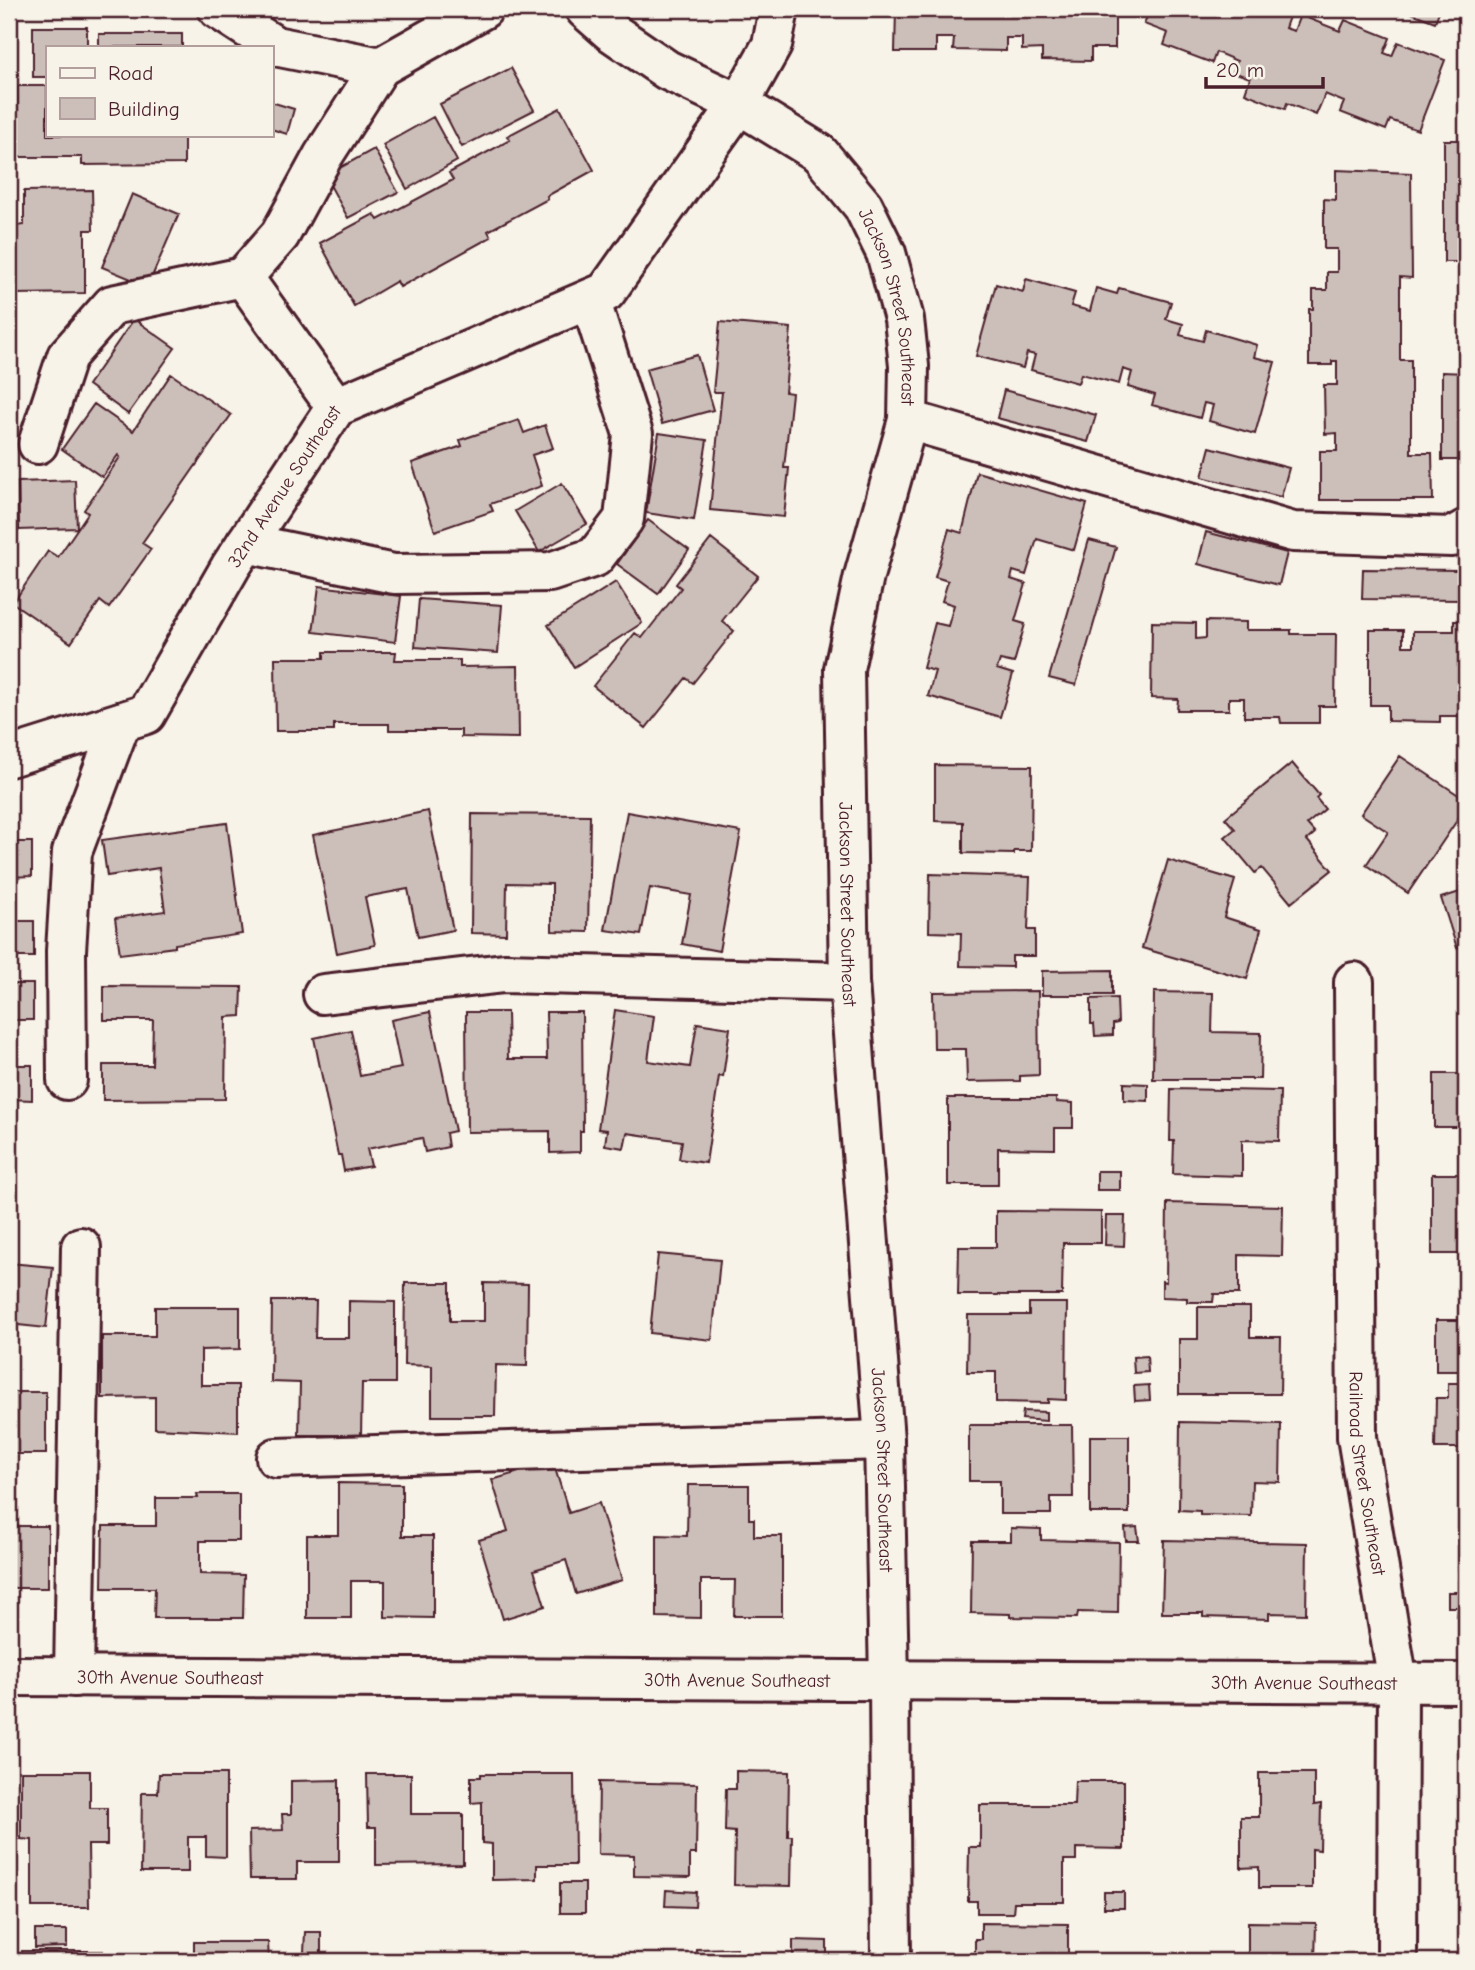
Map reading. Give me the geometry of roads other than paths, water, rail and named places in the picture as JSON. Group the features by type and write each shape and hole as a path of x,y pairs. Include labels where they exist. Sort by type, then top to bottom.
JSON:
{"street":[{"path":"218,9 275,46 380,66"},
{"path":"38,444 67,356 112,305 243,277 281,235 323,156 380,66 483,9"},
{"name":"Jackson Street Southeast","path":"585,9 610,31 667,70 739,104 819,153 863,206 886,253 904,319 909,366 908,420 864,576 844,669 849,982 884,1440 890,1681 891,1961"},
{"name":"32nd Avenue Southeast","path":"9,757 146,713 246,543 336,407 606,292 739,104 772,45 779,9"},
{"path":"243,277 336,407"},
{"path":"246,543 394,574 550,572 594,557 624,519 633,434 590,299"},
{"path":"908,420 1293,532 1452,537 1466,529"},
{"path":"67,1080 66,951 72,852 121,722"},
{"path":"323,994 504,973 849,982"},
{"name":"Railroad Street Southeast","path":"1354,982 1357,1437 1398,1683 1397,1961"},
{"path":"74,1677 81,1247"},
{"path":"276,1458 884,1440"},
{"name":"30th Avenue Southeast","path":"9,1676 1466,1683"}]}
